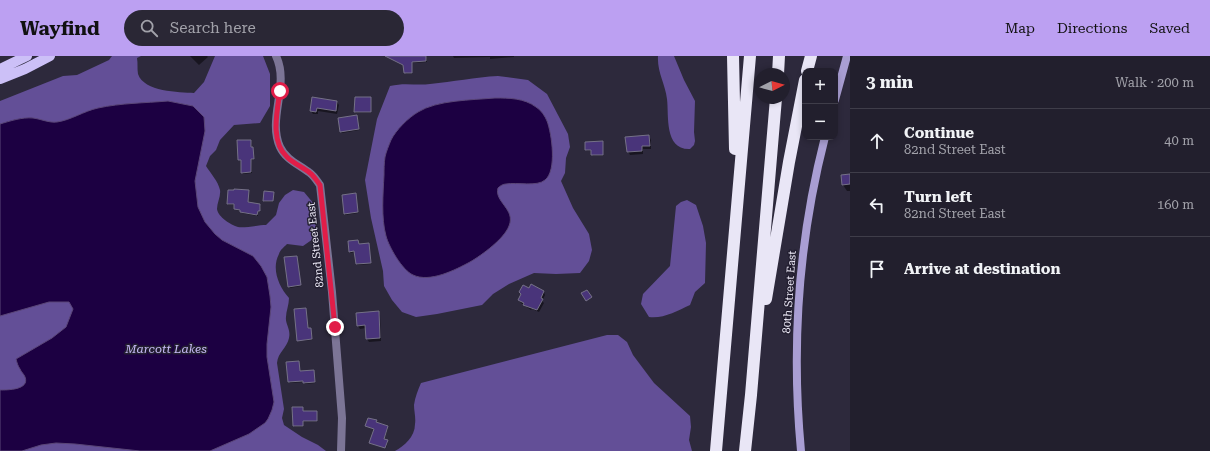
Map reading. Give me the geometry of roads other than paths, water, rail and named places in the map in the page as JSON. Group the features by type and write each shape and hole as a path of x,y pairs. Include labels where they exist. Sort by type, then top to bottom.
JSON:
{"highway":[{"path":"722,385 733,230 735,177 733,56"},
{"path":"716,451 750,56"},
{"path":"778,68 779,56"},
{"path":"808,68 811,56"},
{"path":"751,395 789,162 802,95"},
{"path":"745,451 775,104"}],"main road":[{"path":"0,69 27,56"},
{"path":"0,79 25,69 50,56"}],"street":[{"name":"82nd Street East","path":"276,56 280,66 281,78 275,124 280,147 286,157 312,174 320,185 332,292 342,418 341,451"},
{"path":"838,89 847,56"},
{"name":"80th Street East","path":"801,451 796,370 798,303 808,215 824,140"}],"water":[{"path":"511,98 521,100 538,108 544,115 549,127 552,143 552,161 549,175 541,182 527,184 505,184 498,188 499,197 510,215 509,226 498,241 480,255 450,272 435,277 420,277 413,275 396,258 384,229 384,164 385,155 391,140 406,121 426,108 455,101"},
{"name":"Marcott Lakes","path":"168,101 193,106 204,117 205,131 195,181 198,207 205,222 222,240 253,256 267,277 271,307 267,357 274,402 268,419 265,423 249,434 210,451 140,451 56,443 41,445 22,451 0,451 0,390 8,390 24,385 26,381 25,377 16,359 52,338 66,327 73,309 69,302 49,302 0,316 0,124 25,118 36,118 57,122 93,109 107,106"}]}
